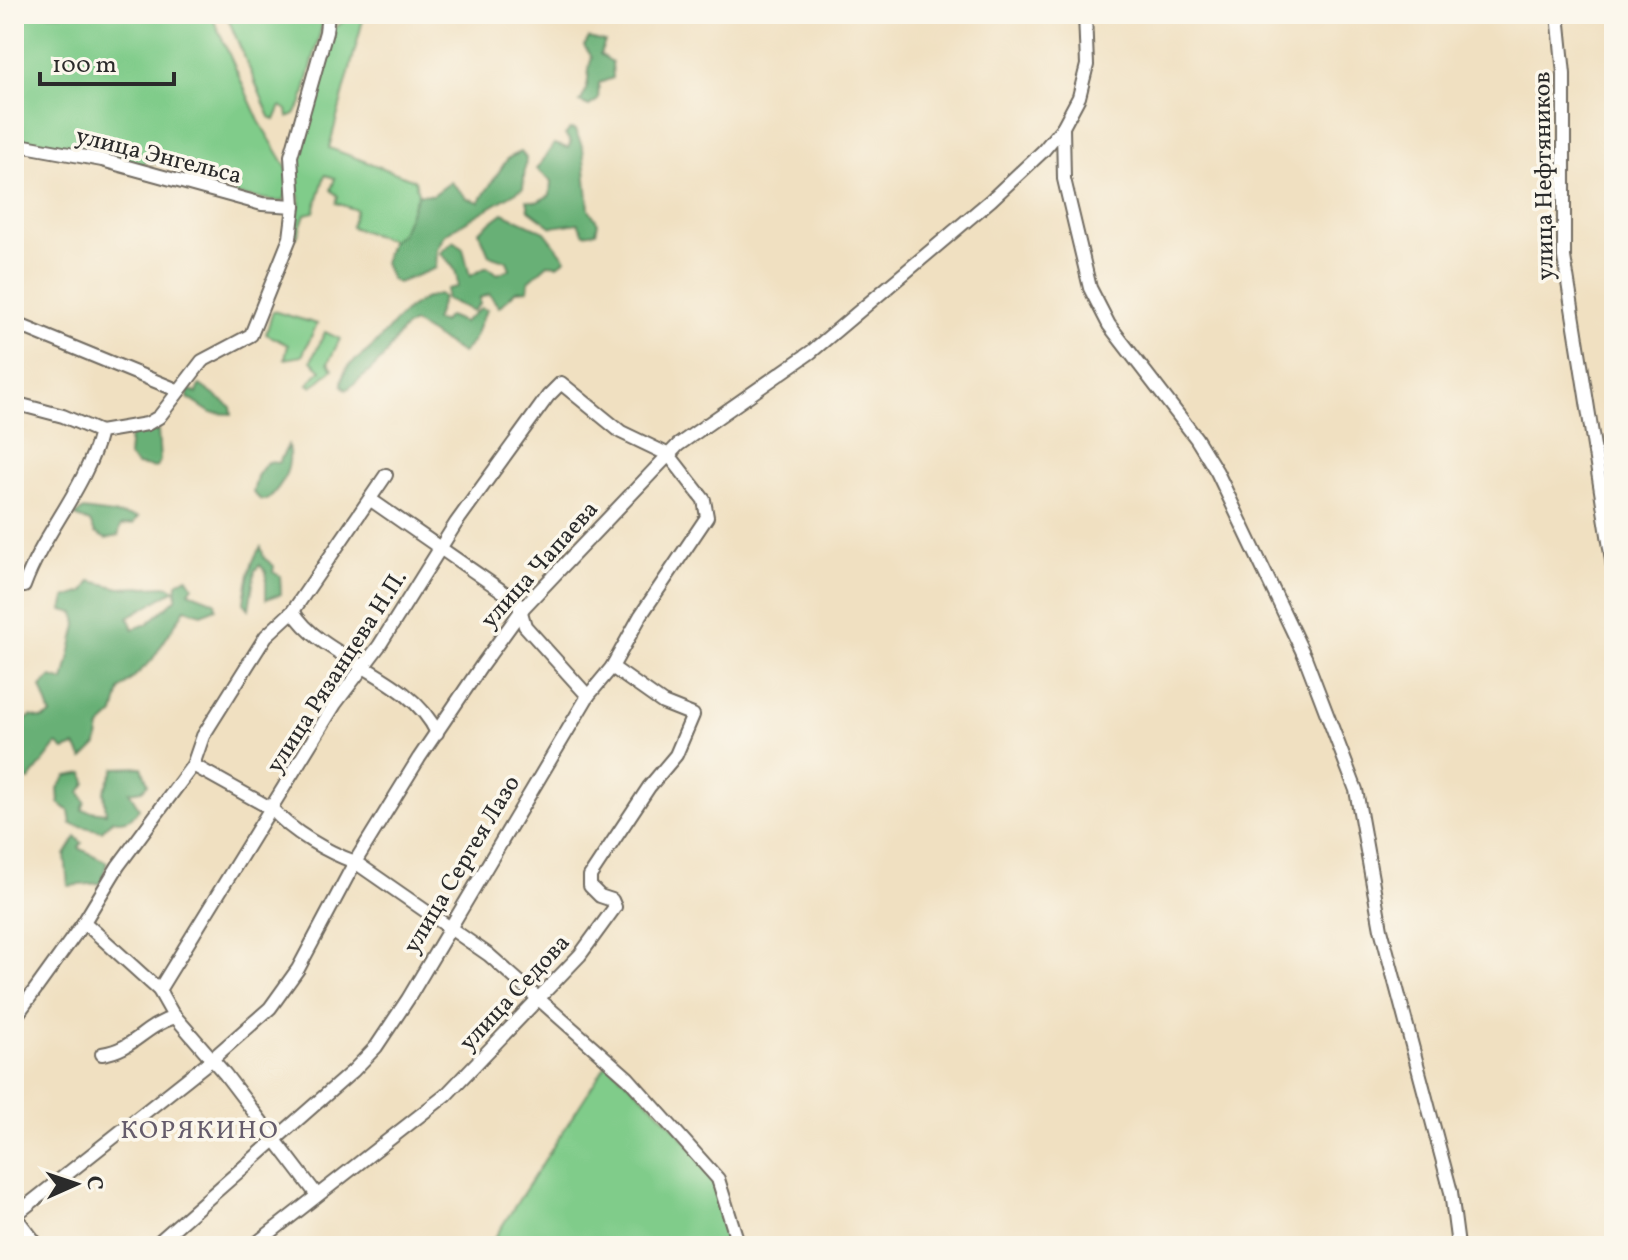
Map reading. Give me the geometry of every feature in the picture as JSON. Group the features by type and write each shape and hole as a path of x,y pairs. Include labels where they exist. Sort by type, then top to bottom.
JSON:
{"street":[{"path":"14,403 63,416 100,432 147,424 159,417 177,390 213,353 251,335 290,238 294,206 290,166 294,137 326,32 328,14"},
{"name":"улица Чапаева","path":"15,1215 211,1060 270,1008 289,984 355,862 437,733 521,613 678,445 811,352 991,200 1063,127 1079,97 1087,65 1085,14"},
{"name":"улица Нефтяников","path":"1558,14 1564,74 1564,257 1614,573"},
{"path":"1063,127 1064,179 1090,288 1109,325 1196,438 1217,472 1305,657 1346,762 1369,848 1381,929 1397,996 1451,1192 1458,1246"},
{"name":"улица Энгельса","path":"14,144 102,160 262,204 294,206"},
{"path":"14,323 177,390"},
{"name":"улица Рязанцева Н.П.","path":"159,990 206,909 362,665 379,646 525,426 561,383 621,432 669,455"},
{"path":"19,586 43,540 90,466 100,432"},
{"name":"улица Сергея Лазо","path":"154,1246 276,1141 376,1047 588,696 612,667 641,615 707,517 704,500 669,455"},
{"path":"14,1019 84,922 118,866 193,765 196,750 266,636 293,611 386,475"},
{"path":"371,500 518,602 525,626 588,696"},
{"path":"293,611 312,632 416,703 437,733"},
{"name":"улица Седова","path":"253,1246 446,1095 580,955 615,907 612,900 600,896 590,886 590,876 649,787 676,755 693,715 663,703 612,667"},
{"path":"193,765 272,809 304,834 355,862 489,955 628,1078 697,1151 718,1179 739,1246"},
{"path":"84,922 159,990 175,1017 317,1195"},
{"path":"102,1054 122,1051 150,1027 175,1017"},
{"path":"15,1215 38,1246"}],"green space":[{"path":"14,14 211,14 259,121 287,168 289,188 283,202 236,195 236,183 174,164 145,162 142,166 14,141"},
{"path":"226,14 325,14 302,103 295,114 288,117 287,110 281,106 275,120 270,117"},
{"path":"352,14 364,16 329,148 415,180 418,194 402,234 392,241 351,227 356,210 336,203 338,196 331,190 335,178 325,175 314,212 305,214 297,237 294,236 300,200 293,166 298,160 293,155 329,33"},
{"path":"589,38 605,42 600,54 612,62 613,78 599,83 598,100 589,106 580,102 586,89 592,57 584,46"},
{"path":"570,129 575,130 583,148 589,209 598,223 596,232 584,234 578,223 552,227 529,210 527,200 537,202 550,195 551,181 537,169 554,144 568,148 571,142 565,135"},
{"path":"521,152 526,158 523,188 445,234 437,249 436,268 398,283 391,280 384,263 390,242 401,234 418,194 433,195 451,182 467,198 479,202 508,158"},
{"path":"503,213 545,232 566,259 558,265 548,264 529,281 528,290 516,291 499,307 489,294 480,298 480,304 473,311 446,299 447,289 457,287 457,276 440,253 454,241 463,248 470,276 487,267 498,274 510,269 507,261 489,255 479,231"},
{"path":"439,294 443,297 435,321 443,322 448,316 463,322 481,308 487,310 468,348 462,353 414,323 402,331 375,366 346,390 342,385 348,367 409,309"},
{"path":"273,311 317,324 302,356 285,359 288,345 266,334"},
{"path":"325,332 340,339 328,363 333,369 312,387 308,384 321,370 311,361"},
{"path":"200,385 231,407 232,414 211,413 188,398 188,389 197,393"},
{"path":"158,431 160,461 156,468 137,465 128,456 130,434"},
{"path":"288,445 289,461 285,476 267,500 261,500 253,493 257,476 267,462 279,463"},
{"path":"82,510 138,517 133,524 121,526 118,536 106,539 95,533 90,522 75,516"},
{"path":"261,547 264,558 274,566 273,572 280,576 281,594 266,599 266,572 260,565 255,570 249,609 244,603 246,589"},
{"path":"187,577 193,586 189,592 215,602 216,608 202,614 185,609 152,660 120,690 114,714 100,727 97,745 83,759 75,746 64,750 57,744 29,780 20,777 21,729 14,730 14,720 24,721 31,716 42,719 51,715 41,687 51,677 64,681 77,625 75,613 62,610 65,598 84,592 91,581 120,588 168,586 175,590 128,617 133,629 147,624 176,599 177,583"},
{"path":"142,767 148,784 142,790 129,792 139,808 134,815 121,821 112,820 102,831 71,824 69,811 59,803 58,788 67,776 84,773 86,783 80,792 85,802 82,810 106,813 104,791 115,768"},
{"path":"76,837 82,843 79,848 107,862 101,883 68,886 65,855"},
{"path":"607,1063 669,1122 704,1166 718,1191 732,1246 482,1246 493,1240"}],"district":[{"name":"КОРЯКИНО","path":"200,1129"}]}
